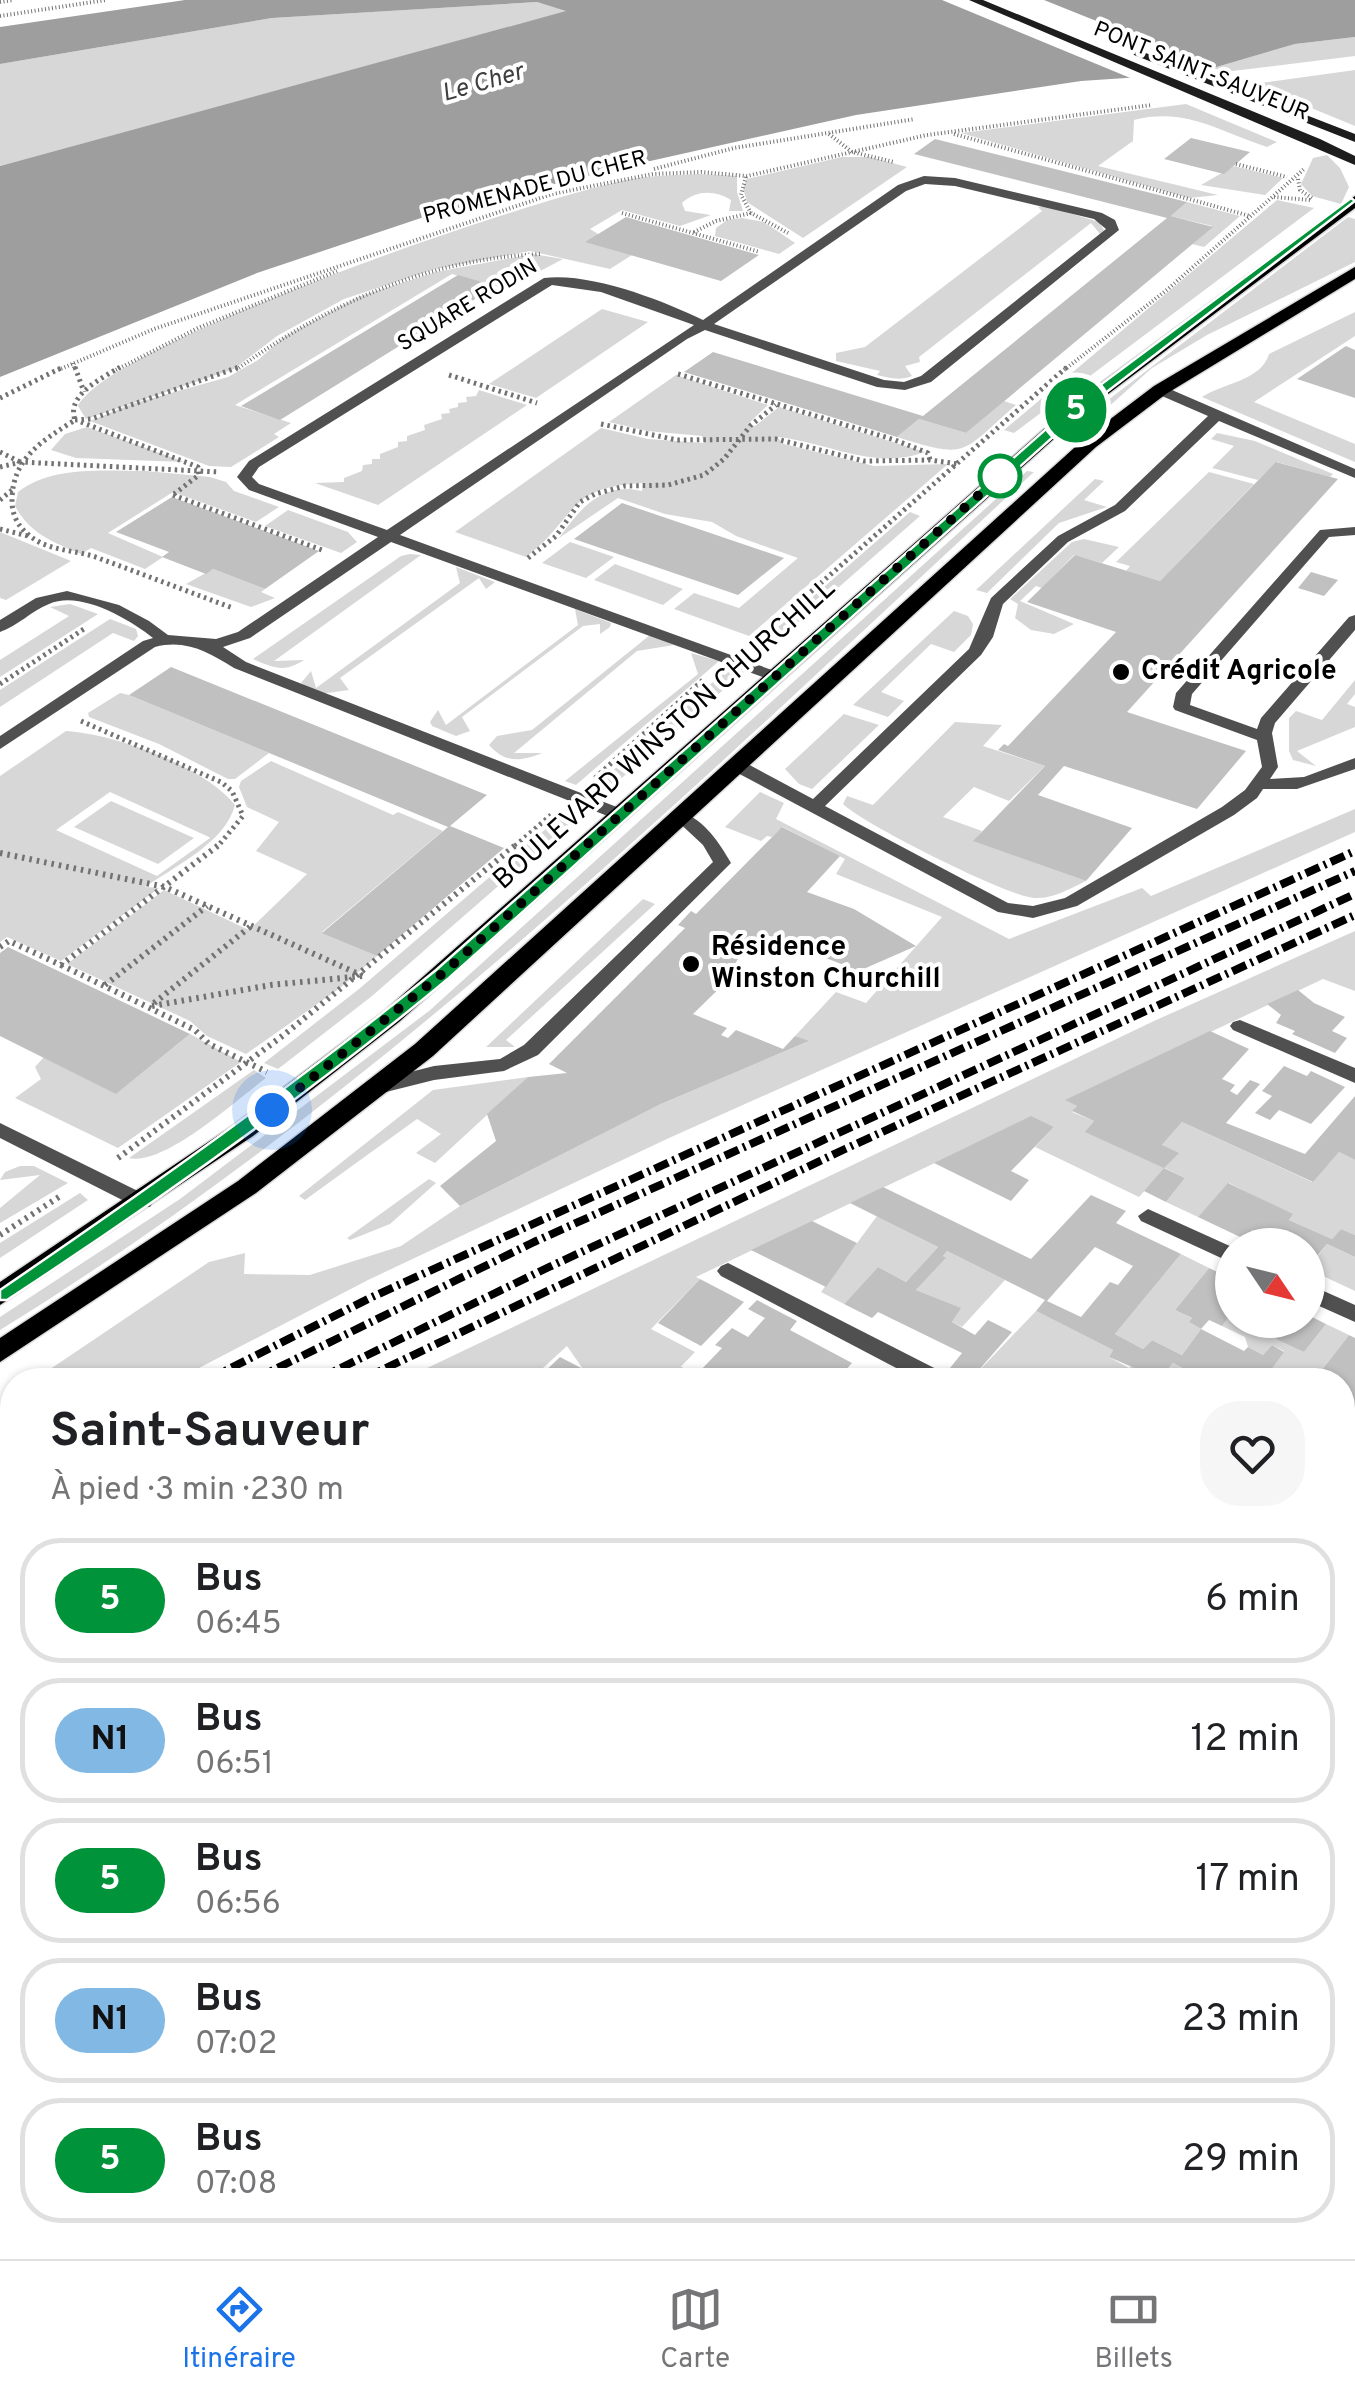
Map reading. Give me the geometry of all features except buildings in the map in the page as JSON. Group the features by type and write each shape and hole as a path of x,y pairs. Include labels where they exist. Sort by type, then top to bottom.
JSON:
{"main road":[{"name":"PONT SAINT-SAUVEUR","path":"974,0 1316,141 1355,161"},
{"name":"PONT SAINT-SAUVEUR","path":"1008,0 1355,138"},
{"name":"BOULEVARD WINSTON CHURCHILL","path":"0,1295 142,1202 362,1040 1077,408 1355,201"},
{"path":"0,1352 234,1196 424,1050 1056,472 1160,390 1355,272"}],"street":[{"name":"SQUARE RODIN","path":"244,472 540,284 555,280 684,314 704,325 882,384 912,384 926,379 1114,226 1106,219 1048,203 948,180 924,180 902,188 812,250"},
{"path":"0,744 139,650 164,640 211,646 232,641 266,621 812,250"},
{"path":"1160,390 1355,474"},
{"path":"815,806 986,640 990,612 997,600 1072,532 1120,508 1217,415"},
{"path":"244,472 246,481 254,487 777,676"},
{"path":"1265,737 1188,712 1181,707 1184,693 1325,533 1355,531"},
{"path":"0,627 49,598 71,595 148,624 164,640"},
{"path":"738,766 992,902 1016,911 1034,912 1071,902 1141,865 1228,811 1260,783 1270,767 1267,722 1355,620"},
{"path":"211,646 240,665 621,815"},
{"path":"1333,646 1355,653"},
{"path":"1260,783 1302,785 1355,764"},
{"path":"378,1087 434,1073 504,1064 532,1050 722,863 700,831 682,816"},
{"path":"1240,1026 1355,1076"},
{"path":"0,1130 142,1202"},
{"path":"1148,1216 1215,1248"},
{"path":"728,1271 915,1368"},
{"path":"1325,1300 1355,1314"}],"path":[{"path":"0,2 13,0"},
{"path":"0,16 106,0"},
{"name":"PROMENADE DU CHER","path":"0,398 120,342 514,208 634,175 726,172 746,176 917,137 1156,105"},
{"path":"634,175 734,148 914,118"},
{"path":"946,132 1251,216"},
{"path":"828,134 852,152"},
{"path":"901,150 917,137"},
{"path":"1236,164 1287,177"},
{"path":"746,176 740,195 751,213 812,250"},
{"name":"BOULEVARD WINSTON CHURCHILL","path":"749,646 956,464 1298,178"},
{"path":"1274,197 1320,202"},
{"path":"622,212 795,262"},
{"path":"693,232 716,221 751,213"},
{"path":"29,536 14,517 10,502 21,462 75,420 91,419 230,373 284,334 369,291 512,254 552,256"},
{"path":"75,420 74,403 84,392 168,344 364,258"},
{"path":"644,362 895,440 928,453 930,460"},
{"path":"73,363 84,392"},
{"path":"414,364 568,414 662,438 787,441 864,461 930,460 967,467"},
{"path":"518,565 556,536 580,502 610,489 668,485 704,475 776,405"},
{"path":"75,420 188,460 201,471"},
{"path":"0,452 21,462"},
{"path":"0,467 21,462 244,472"},
{"path":"201,471 173,495 352,561"},
{"path":"0,500 12,489"},
{"path":"0,528 75,557 94,556 266,621"},
{"path":"0,684 90,626"},
{"name":"BOULEVARD WINSTON CHURCHILL","path":"583,788 709,675"},
{"path":"52,709 192,768 232,791 243,816 165,887 61,965"},
{"name":"BOULEVARD WINSTON CHURCHILL","path":"104,1167 250,1064 363,976 552,815"},
{"path":"0,852 165,887 363,976"},
{"path":"104,986 207,906"},
{"path":"149,1007 251,926"},
{"path":"0,947 8,940 149,1007 280,1077"},
{"path":"149,1007 271,985 363,976"},
{"path":"0,1235 74,1188"}],"shaded area":[{"path":"537,2 568,11 0,166 0,64 272,18"},
{"path":"1355,37 1355,56 1224,72 1213,68 1295,44"},
{"path":"1355,70 1355,126 1253,84"},
{"path":"1186,104 1277,142 1267,147 1187,119 1153,117 1134,120 1133,141 1098,166 1218,195 1189,198 961,133"},
{"path":"1327,155 1340,168 1349,187 1341,204 1312,196 1301,184 1313,158"},
{"path":"842,157 870,157 907,167 803,238 747,202 743,188 747,179"},
{"path":"1234,166 1283,178 1265,195 1201,185"},
{"path":"737,176 743,211 729,211 731,200 706,193 682,203 685,211 711,215 680,226 622,210 590,229 632,255 610,269 530,251 435,269 344,299 277,336 234,369 86,419 78,406 108,378 166,345 335,274 585,190 640,178"},
{"path":"1277,200 1314,208 1014,433 1004,430"},
{"path":"1187,202 1240,216 1204,247 1192,244 1212,226 1171,216"},
{"path":"1038,207 1099,222 1104,230 1100,234 1091,223 919,357 920,362 905,366 912,376 886,377 877,375 880,371 836,361 836,353 865,347 1042,211"},
{"path":"1348,217 1355,219 1355,262 1207,335 1152,368 1068,443 1060,441 1112,397"},
{"path":"727,220 764,222 795,243 779,254 715,236 716,228"},
{"path":"533,254 563,259 506,289 452,274 235,405 291,423 274,434 279,437 231,467 209,466 90,421 132,404 228,377 258,360 284,337 358,297 436,272"},
{"path":"602,309 648,322 536,398 489,384"},
{"path":"1355,312 1355,336 1254,402 1355,444 1355,462 1202,397 1250,376 1269,354"},
{"path":"676,375 768,405 748,424 755,426 779,407 925,452 906,457 869,457 777,437 784,444 874,466 948,464 749,636 674,609 694,593 739,608 798,558 736,536 712,522 665,514 618,498 559,538 593,500 615,490 642,491 643,483 618,486 585,498 526,557 455,532 601,428 648,439 704,443 702,436 647,431 609,422"},
{"path":"479,390 527,405 378,505 315,483 344,482 344,478 362,471 363,465 380,459 380,454 398,447 398,442 407,441 407,436 425,430 424,425 442,419 441,414 450,413 449,409 467,402 466,397 476,396"},
{"path":"1004,401 1016,405 963,448 939,448 897,437 919,419 966,433"},
{"path":"87,427 185,462 76,458 51,450 65,434"},
{"path":"1217,433 1255,441 1333,474 1330,477 1277,462 1258,480 1212,468 1234,446 1211,439"},
{"path":"80,471 146,471 210,477 226,482 234,491 279,507 256,522 173,492 108,533 163,557 145,569 91,548 81,554 52,541 28,524 15,506 18,492 47,477"},
{"path":"1027,471 1034,472 788,701 409,1035 277,1139 141,1238 0,1330 0,1317 180,1199 429,1011"},
{"path":"1209,472 1254,484 1160,581 1126,571 1130,566 1116,562"},
{"path":"1095,479 1104,481 1084,500 1107,507 1059,523 987,593 976,590"},
{"path":"288,510 348,532 357,542 341,553 265,526"},
{"path":"910,512 920,516 774,644 762,641"},
{"path":"0,532 71,561 6,600 0,598"},
{"path":"1084,539 1119,547 1102,563 1074,555 1042,588 1036,586 1020,601 1074,624 1054,634 1031,630 1015,618 1018,604 1010,599 1072,542"},
{"path":"570,542 614,557 586,578 542,563"},
{"path":"421,555 274,661 304,660 279,668 253,659 401,556"},
{"path":"615,564 683,589 663,605 594,580"},
{"path":"456,567 495,582 486,589 479,578 340,678 349,690 320,694 301,683 311,671 316,688 460,583"},
{"path":"213,569 265,589 261,592 275,598 251,607 186,584"},
{"path":"70,604 98,614 0,677 0,660 69,616 50,607"},
{"path":"575,609 611,623 610,627 600,634 600,624 583,626 462,717 470,731 456,736 432,726 430,722 438,710 446,725 578,625"},
{"path":"954,611 968,616 973,624 971,635 954,652 931,644 881,692 904,701 888,717 853,705"},
{"path":"110,619 136,629 138,636 134,641 113,633 0,707 0,690"},
{"path":"650,635 674,645 637,651 514,753 542,753 513,759 489,745 497,736 532,730"},
{"path":"691,653 719,661 576,785 565,781 698,674"},
{"path":"731,666 744,672 609,789 591,790"},
{"path":"1355,680 1355,694 1347,704 1355,707 1355,727 1297,751 1316,766 1293,760 1289,751 1289,718 1296,711 1322,720"},
{"path":"120,693 269,753 235,779 228,779 159,744 89,717 88,713"},
{"path":"844,714 879,725 812,789 799,784 785,769"},
{"path":"955,722 1002,725 983,746 1045,766 1009,801 974,787 943,817 982,831 974,841 1086,881 1048,897 1019,894 905,842 843,804 847,796 873,805"},
{"path":"66,731 86,733 133,745 181,765 235,805 210,842 145,887 159,888 61,961 7,937 0,942 0,776","holes":["110,792 210,838 157,876 56,830"]},
{"path":"271,761 393,815 398,812 443,831 322,932 377,956 340,988 246,1054 207,1036 190,1021 67,964 164,890 249,930 307,874 256,851 279,822 247,807 239,787 241,781"},
{"path":"760,792 784,803 776,819 1009,939 1142,888 1151,896 1355,809 1355,832 669,1138 368,1280 199,1368 52,1368 209,1262 245,1253 244,1274 310,1275 401,1246 460,1206 661,1104 807,1042 795,1036 836,992 866,1003 942,917 836,874 845,859 783,827 761,841 725,827"},
{"path":"111,801 194,838 158,864 74,827"},
{"path":"562,815 575,819 372,996 278,1069 264,1063 359,989"},
{"path":"643,899 655,904 506,1040 515,1047 486,1047"},
{"path":"1355,931 1355,991 1323,979 1066,1100 1077,1106 1072,1112 1094,1121 1086,1132 1162,1145 1182,1122 1312,1182 1339,1152 1355,1160 1355,1235 1341,1229 1332,1239 1325,1236 1325,1228 1307,1228 1289,1220 1292,1215 1229,1183 1198,1217 1166,1202 1185,1178 1165,1168 1139,1197 1035,1147 1054,1127 1031,1117 696,1277 700,1279 651,1329 695,1352 680,1368 582,1368 567,1346 543,1368 427,1368 1154,1021"},
{"path":"190,1034 241,1062 118,1148 15,1098 41,1079 35,1067 44,1057 117,1093"},
{"path":"254,1070 266,1078 200,1129 161,1152 129,1158"},
{"path":"528,1077 435,1163 416,1153 441,1134 417,1119 305,1200 299,1196 433,1090"},
{"path":"34,1166 68,1183 0,1223 0,1208 40,1175 0,1180 5,1172"},
{"path":"429,1179 436,1183 390,1224 347,1238"},
{"path":"80,1193 88,1200 0,1258 0,1243"},
{"path":"877,1216 938,1247 906,1282 878,1267 844,1304 821,1292"},
{"path":"1327,1244 1355,1257 1355,1291 1325,1277"},
{"path":"947,1251 1005,1280 962,1327 952,1322 960,1308 916,1290 945,1259"},
{"path":"1181,1254 1209,1268 1175,1310 1192,1318 1189,1322 1201,1329 1182,1355 1152,1340 1143,1349 1115,1334"},
{"path":"1036,1311 1113,1350 1109,1357 1129,1368 982,1368"},
{"path":"1326,1324 1349,1335 1323,1368 1272,1368 1284,1351 1272,1345 1263,1355 1248,1347 1245,1338 1277,1338 1304,1352 1315,1338 1325,1338"}],"water":[{"name":"Le Cher","path":"185,0 1355,0 1355,37 1295,44 1213,68 1171,75 1081,81 856,115 427,216 257,273 0,377 0,166 566,11 537,2 272,18 0,64 0,27"}],"pier":[{"path":"942,0 1044,0 1221,71 1140,82"}],"railway":[{"path":"231,1368 372,1297 1355,851"},
{"path":"277,1368 534,1242 1355,871"},
{"path":"341,1368 549,1267 1355,894"},
{"path":"386,1368 845,1149 1355,915"}],"bus line":[{"name":"5","path":"0,1295 142,1202 362,1040 442,974 1077,408 1355,201"}],"place":[{"name":"Crédit Agricole","path":"1121,672"},
{"name":"Résidence Winston Churchill","path":"691,964"}],"route":[{"path":"272,1110 442,974 1000,476"}]}
